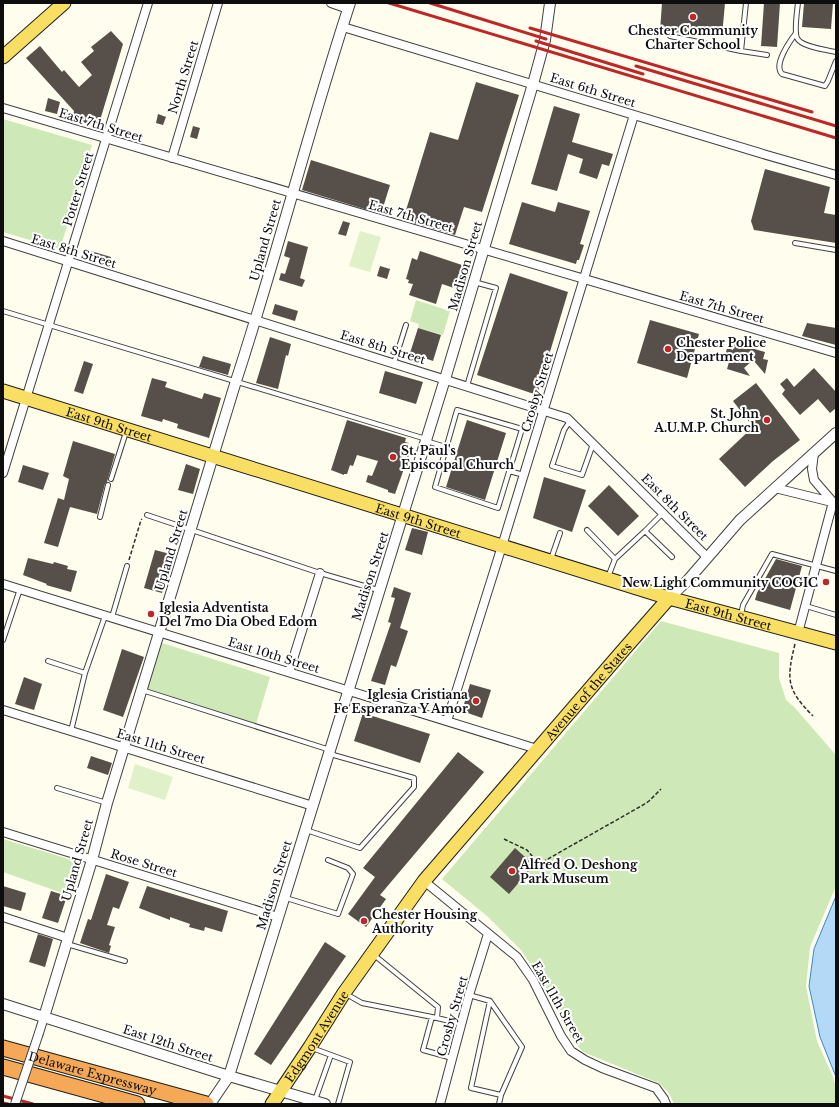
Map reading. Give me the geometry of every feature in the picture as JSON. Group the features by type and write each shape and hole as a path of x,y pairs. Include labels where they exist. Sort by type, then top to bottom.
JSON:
{"highway":[{"name":"Delaware Expressway","path":"3,1048 211,1100"},
{"name":"Delaware Expressway","path":"3,1066 137,1104"}],"main road":[{"path":"3,57 64,3"},
{"name":"East 9th Street","path":"3,391 669,598 836,643"},
{"name":"Avenue of the States","path":"361,969 424,881 669,598"},
{"name":"Edgmont Avenue","path":"272,1104 361,969"}],"street":[{"name":"Potter Street","path":"3,473 148,3"},
{"name":"North Street","path":"172,158 218,3"},
{"path":"331,3 349,6"},
{"name":"Madison Street","path":"210,1104 211,1100 229,1076 445,379 533,84 545,40 550,3"},
{"name":"Upland Street","path":"15,1104 39,1034 92,860 107,803 256,320 292,194 349,6"},
{"name":"East 6th Street","path":"343,27 836,175"},
{"name":"East 7th Street","path":"3,108 836,353"},
{"name":"Crosby Street","path":"447,721 634,115"},
{"name":"East 8th Street","path":"3,241 562,416 571,421 707,557"},
{"name":"Avenue of the States","path":"669,598 740,520 836,433"},
{"path":"814,453 812,469 814,480 834,503"},
{"path":"775,488 834,503"},
{"path":"798,632 834,503"},
{"path":"289,672 320,573"},
{"name":"East 10th Street","path":"3,584 537,749"},
{"name":"East 11th Street","path":"3,710 313,806"},
{"name":"Rose Street","path":"3,832 278,917"},
{"name":"East 11th Street","path":"424,881 517,957 533,980 561,1036 571,1051 584,1060 602,1068 656,1088 665,1101"},
{"path":"3,917 67,941"},
{"name":"Crosby Street","path":"440,1104 488,934"},
{"name":"East 12th Street","path":"3,1004 229,1076 325,1104"}],"lane":[{"path":"741,51 746,3"},
{"path":"798,3 796,34 800,42 806,45 836,52"},
{"path":"796,34 787,45 780,68 780,72 782,74 822,86 827,85 836,61"},
{"path":"670,36 767,55"},
{"path":"796,243 836,250"},
{"path":"467,386 496,288 474,282"},
{"path":"3,311 236,381 446,447"},
{"path":"394,363 406,325"},
{"path":"457,410 522,429 498,508 434,487 446,447 457,410"},
{"path":"571,421 564,430 552,466 582,475 593,443"},
{"path":"111,479 127,429"},
{"path":"509,471 524,475"},
{"path":"100,517 108,485"},
{"path":"607,579 615,559 663,513"},
{"path":"148,515 320,573 379,590"},
{"path":"587,530 615,559"},
{"path":"645,531 672,557"},
{"path":"550,561 560,533"},
{"path":"740,617 744,605 772,554 836,571"},
{"path":"71,731 85,673 109,617 127,566"},
{"path":"3,640 20,589"},
{"path":"805,606 836,615"},
{"path":"48,660 85,673"},
{"path":"142,690 329,752 414,778 414,787 360,848 305,830"},
{"path":"57,788 107,803"},
{"path":"284,898 338,914 353,874 348,868 328,860"},
{"path":"67,941 125,961"},
{"path":"372,954 438,1007 437,1018"},
{"path":"344,993 362,1003 462,1024"},
{"path":"470,995 490,1001 522,1048 501,1095 499,1104"},
{"path":"490,1001 471,1088 501,1095"},
{"path":"432,1017 423,1050 452,1058"},
{"path":"310,1047 350,1062 338,1104"},
{"path":"314,1101 331,1056"}],"path":[{"path":"127,566 141,520 148,515"},
{"path":"798,632 790,668 790,683 797,698 813,716"},
{"path":"504,839 527,850 539,864 643,805 661,789"}],"green space":[{"path":"3,119 92,145 60,249 3,232"},
{"path":"360,231 381,237 370,272 349,266"},
{"path":"416,300 450,311 443,335 418,328 419,324 410,321"},
{"path":"661,621 779,653 779,678 786,700 795,708 836,755 836,886 810,947 806,986 817,1041 833,1077 836,1088 836,1104 674,1104 669,1093 659,1083 583,1052 571,1038 545,986 521,950 487,916 442,879"},
{"path":"162,643 270,677 256,724 147,689"},
{"path":"135,764 173,777 165,800 128,788"},
{"path":"3,839 75,861 65,894 3,872"}],"water":[{"path":"836,896 836,1077 820,1037 809,986 814,949"}],"building":[{"name":"Chester Community Charter School","path":"662,3 725,3 722,36 660,31"},
{"path":"764,3 780,3 777,47 761,46"},
{"path":"804,3 833,3 831,29 802,27"},
{"path":"111,31 123,44 98,127 72,119 74,111 26,58 40,46 62,72 64,70 79,87 92,75 81,62 94,51 91,47"},
{"path":"476,82 519,95 482,212 464,207 455,235 403,220 430,132 458,140"},
{"path":"48,98 60,102 57,114 45,111"},
{"path":"554,106 580,114 572,142 613,154 609,166 602,164 597,179 579,173 583,159 568,154 557,191 531,184"},
{"path":"158,114 166,117 163,125 156,123"},
{"path":"193,126 200,128 197,139 190,137"},
{"path":"311,160 390,185 381,214 302,190"},
{"path":"765,169 830,187 824,213 836,215 836,243 754,230 751,221"},
{"path":"522,202 555,212 558,202 590,211 580,244 584,245 579,260 577,260 576,264 509,244"},
{"path":"343,221 350,223 346,236 338,234"},
{"path":"288,241 308,247 300,278 305,280 302,287 279,280 281,273 285,274 290,258 284,256"},
{"path":"84,249 111,257 109,264 81,256"},
{"path":"420,251 462,265 454,288 442,284 436,304 409,295 413,284 408,283 409,280 406,279 412,258 417,260"},
{"path":"380,266 390,269 387,279 377,276"},
{"path":"510,273 568,292 537,395 477,375"},
{"path":"275,304 298,311 295,321 272,314"},
{"name":"Chester Police Department","path":"650,320 699,334 687,378 637,363"},
{"path":"807,323 836,328 836,345 802,336"},
{"path":"418,328 441,335 433,361 410,353"},
{"path":"270,337 291,344 288,356 286,355 278,389 256,383"},
{"path":"734,343 765,352 763,359 768,360 765,374 753,360 744,368 750,376 727,369 729,362 724,361 727,348 733,350"},
{"path":"203,356 231,364 228,375 199,367"},
{"path":"84,361 93,364 83,394 74,391"},
{"path":"814,368 836,392 836,408 830,413 818,399 800,415 782,394 785,390 780,384 787,378 794,387"},
{"path":"385,371 423,382 416,404 379,393"},
{"path":"152,378 167,382 165,387 202,399 204,393 221,398 209,438 177,428 178,424 163,419 162,422 141,416"},
{"path":"756,383 800,440 773,461 745,487 719,459 753,427 733,401"},
{"name":"St. Paul's Episcopal Church","path":"347,420 406,438 405,442 409,443 407,451 410,452 395,494 366,482 368,475 372,476 378,461 357,455 353,466 350,465 347,474 344,475 331,470"},
{"path":"467,420 506,433 485,500 446,487"},
{"path":"73,441 115,454 97,514 70,507 58,547 44,543 58,498 64,500 69,479 63,476"},
{"path":"186,464 200,469 193,494 178,490"},
{"path":"23,465 49,473 43,490 18,482"},
{"path":"544,477 586,490 572,532 533,518"},
{"path":"609,485 639,516 618,536 588,506"},
{"path":"412,528 428,532 422,555 405,550"},
{"path":"155,550 174,555 162,593 144,588"},
{"path":"28,558 53,564 54,562 68,566 67,569 77,571 71,592 46,585 47,584 23,575"},
{"path":"776,559 802,566 790,610 755,600 757,593"},
{"path":"394,587 411,593 400,628 408,631 396,667 391,665 385,685 371,681 391,623 388,622 395,598 391,597"},
{"path":"122,649 144,657 123,717 103,710"},
{"path":"24,677 42,684 34,710 15,704"},
{"name":"Iglesia Cristiana Fe Esperanza Y Amor","path":"470,684 491,690 482,718 462,711"},
{"path":"363,713 430,734 420,763 354,741"},
{"path":"458,752 484,772 380,895 386,899 366,927 348,914 375,877 363,868"},
{"path":"91,756 112,763 108,775 87,768"},
{"name":"Alfred O. Deshong Park Museum","path":"515,848 534,865 509,894 490,877"},
{"path":"106,874 129,882 119,909 113,907 107,925 115,927 109,945 111,946 109,953 80,943 88,919 91,920"},
{"path":"3,886 26,893 21,911 3,906"},
{"path":"147,886 228,911 222,932 205,927 204,931 189,927 190,924 170,917 170,920 139,908"},
{"path":"51,891 67,896 58,923 42,918"},
{"path":"38,934 53,939 45,967 29,962"},
{"path":"325,942 346,956 271,1065 254,1054"}],"railway":[{"path":"389,3 836,138"},
{"path":"430,3 546,39"},
{"path":"530,28 812,112"},
{"path":"536,41 643,74"},
{"path":"636,66 836,126"},
{"path":"3,1096 33,1104"},
{"path":"3,1103 8,1104"}],"place":[{"name":"Chester Community Charter School","path":"693,17"},
{"name":"Chester Police Department","path":"668,349"},
{"name":"St. John A.U.M.P. Church","path":"767,420"},
{"name":"St. Paul's Episcopal Church","path":"393,457"},
{"name":"New Light Community COGIC","path":"826,582"},
{"name":"Iglesia Adventista Del 7mo Dia Obed Edom","path":"151,614"},
{"name":"Iglesia Cristiana Fe Esperanza Y Amor","path":"476,701"},
{"name":"Alfred O. Deshong Park Museum","path":"512,871"},
{"name":"Chester Housing Authority","path":"364,921"}]}
